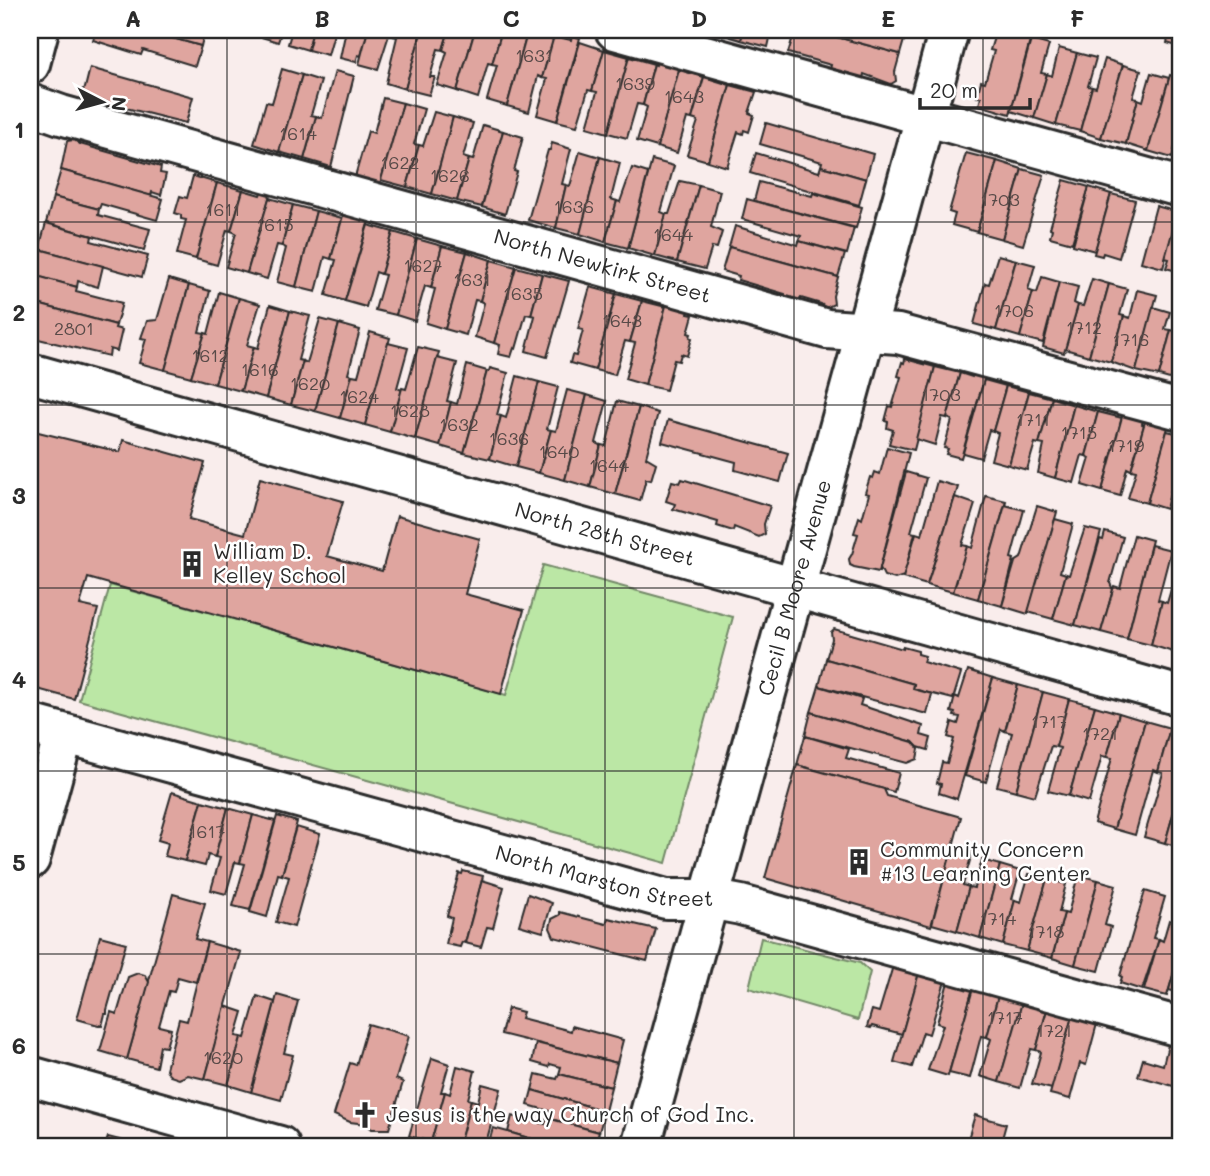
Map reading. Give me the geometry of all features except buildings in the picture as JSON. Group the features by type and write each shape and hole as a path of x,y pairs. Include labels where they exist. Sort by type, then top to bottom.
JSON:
{"street":[{"path":"30,64 39,30"},
{"path":"615,30 1180,187"},
{"name":"Cecil B Moore Avenue","path":"642,1146 948,30"},
{"name":"North Newkirk Street","path":"30,104 74,119 827,329 898,334 1180,410"},
{"name":"North 28th Street","path":"30,373 1180,696"},
{"path":"30,859 47,729"},
{"name":"North Marston Street","path":"47,729 666,899 709,899 741,905 1180,1027"},
{"path":"30,1076 280,1146"}],"green space":[{"path":"543,565 733,617 666,863 79,700 110,585 506,695"},
{"path":"761,938 860,963 870,972 858,1020 749,988"}],"place":[{"name":"William D. Kelley School","path":"192,564"},
{"name":"Community Concern #13 Learning Center","path":"859,862"},
{"name":"Jesus is the way Church of God Inc.","path":"365,1115"}]}
